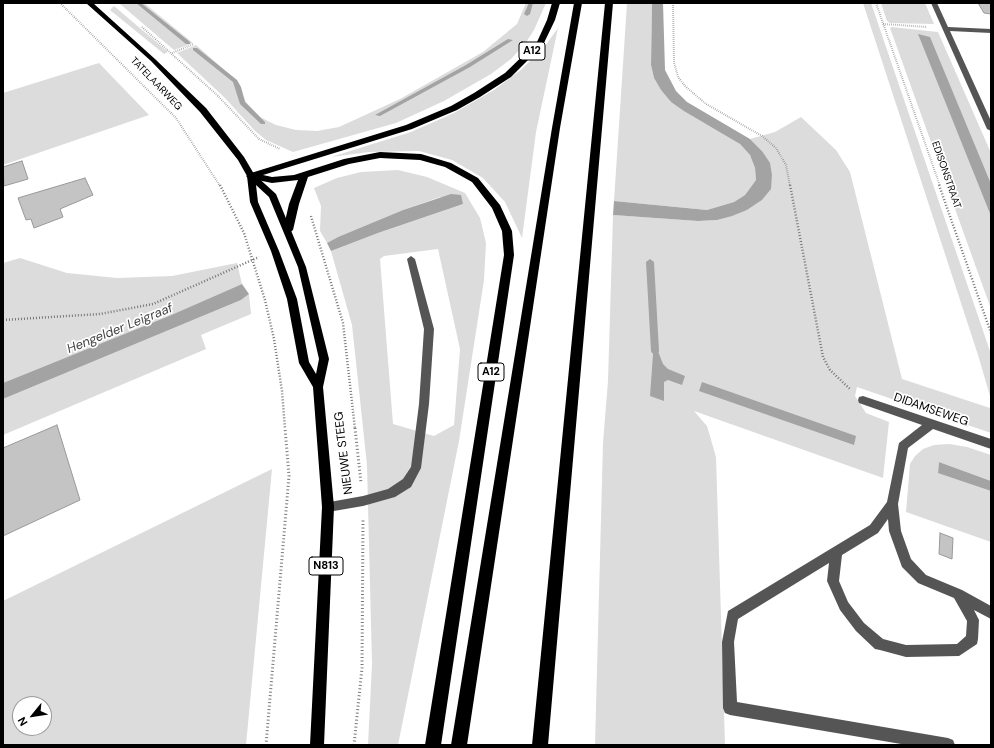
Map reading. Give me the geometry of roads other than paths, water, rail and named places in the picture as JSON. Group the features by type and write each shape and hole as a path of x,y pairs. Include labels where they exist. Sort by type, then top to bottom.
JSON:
{"highway":[{"name":"A12","path":"251,176 409,127 454,108 477,95 508,75 540,43 551,20 556,3"},
{"name":"A12","path":"459,745 553,144 578,3"},
{"path":"540,745 609,3"},
{"name":"A12","path":"251,176 272,180 304,176 347,161 374,157 420,157 448,165 475,180 496,207 507,230 509,255 433,745"},
{"path":"288,230 294,204 304,176"}],"main road":[{"name":"TATELAARWEG","path":"89,3 153,60 203,110 241,159 251,176"},
{"name":"NIEUWE STEEG","path":"251,176 273,196 288,230 302,267 324,359 318,386 328,508 317,745"},
{"name":"NIEUWE STEEG","path":"251,176 254,202 275,251 292,298 304,363 318,386"}],"street":[{"path":"934,3 991,129"},
{"path":"946,29 991,31"},
{"path":"328,508 363,501 391,493 408,483 416,468 424,404 429,329 412,259"},
{"name":"DIDAMSEWEG","path":"863,400 991,444"},
{"path":"931,424 903,446 892,504 895,531 906,563 922,579 958,594 991,613"},
{"path":"892,504 874,529 732,615 728,642 730,708 948,745"},
{"path":"836,552 833,581 844,606 860,627 880,644 906,651 959,650 972,639 973,620 958,594"}],"waterway":[{"path":"138,3 188,43"},
{"path":"527,14 531,3"},
{"path":"378,115 468,66 510,40"},
{"path":"195,49 235,81 242,103 263,123"},
{"path":"650,262 655,351"}],"water label":[{"name":"Hengelder Leigraaf","path":"120,329"}]}
